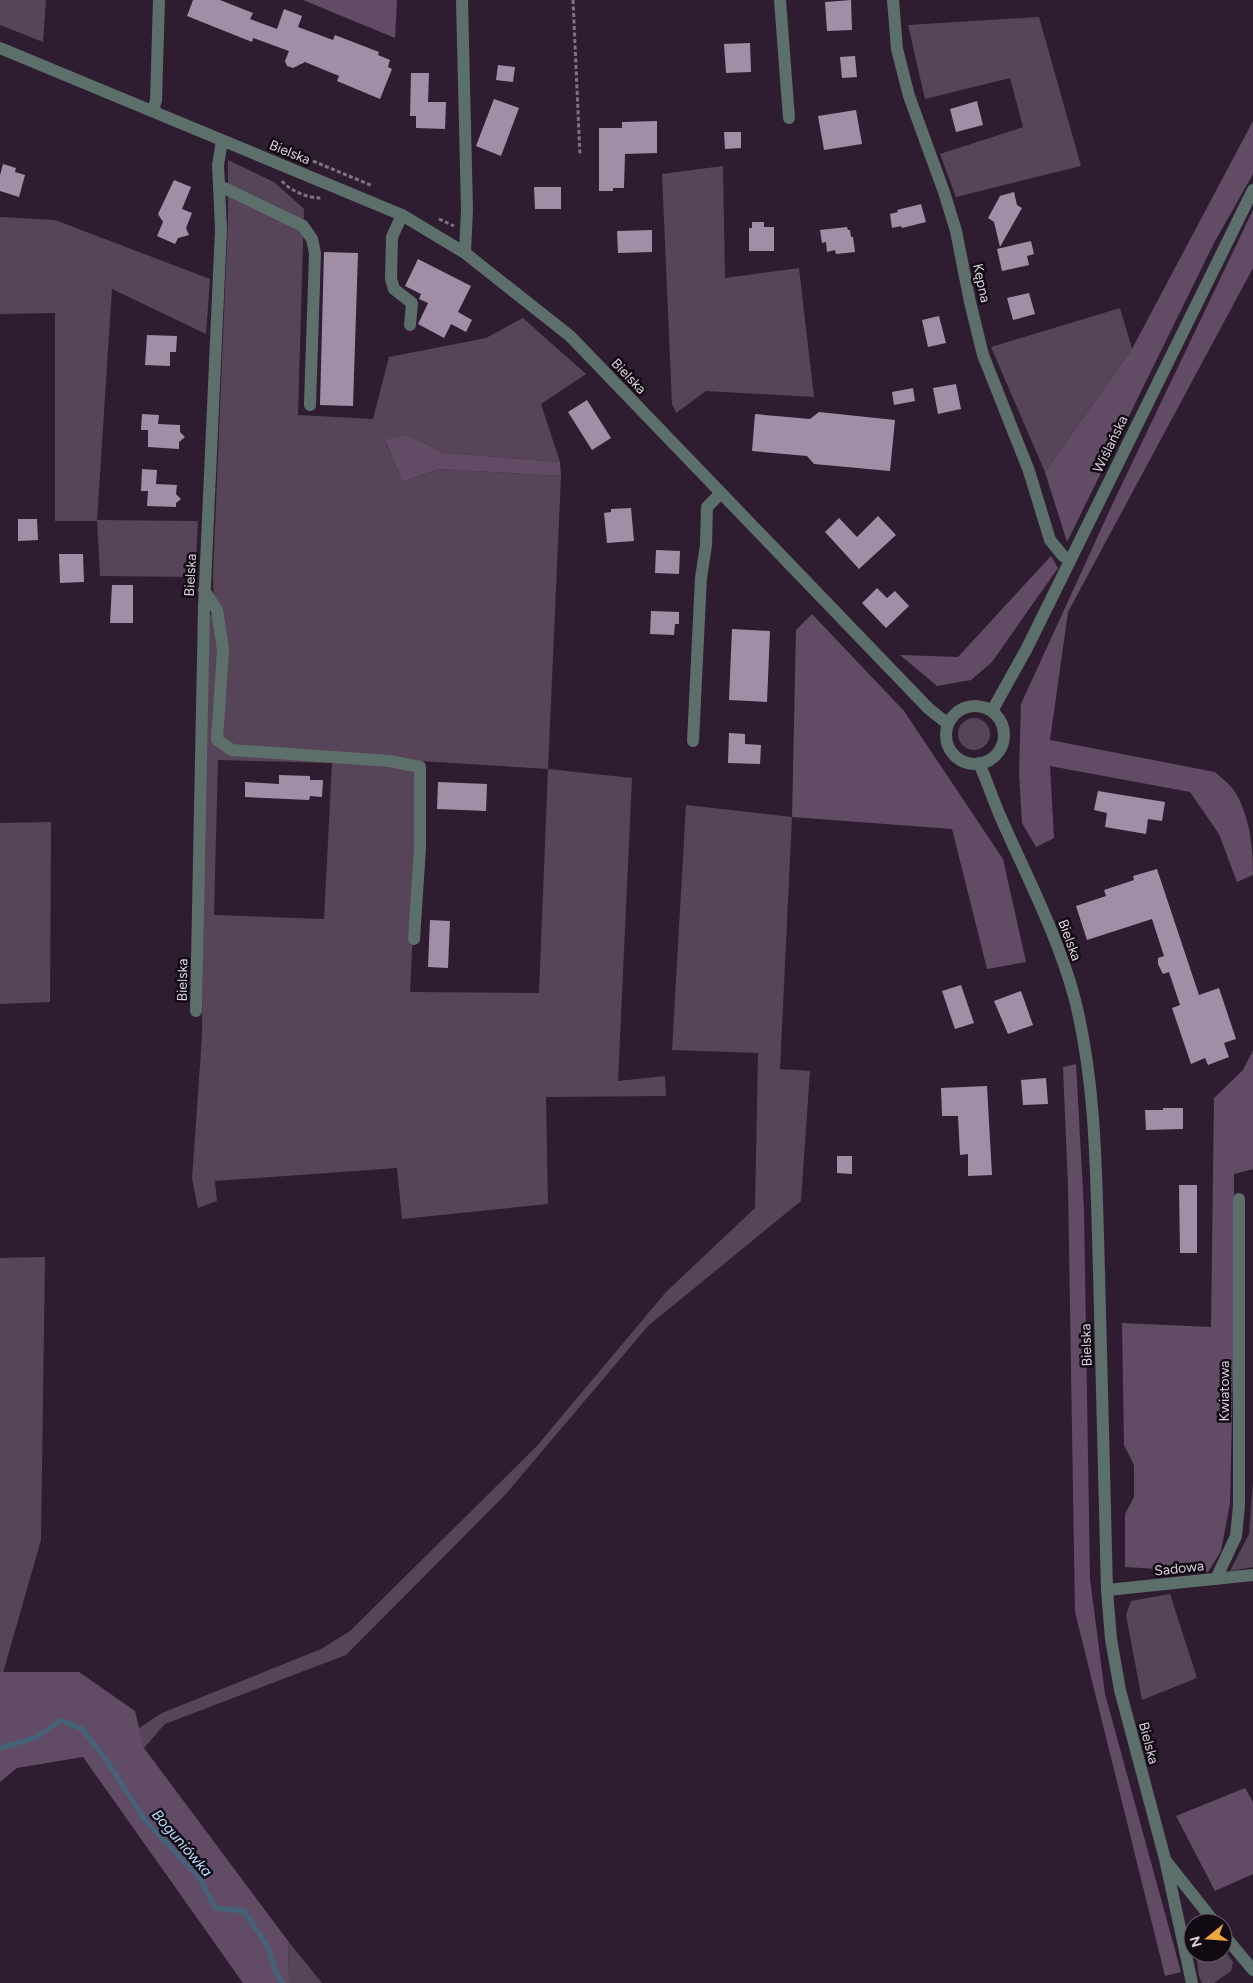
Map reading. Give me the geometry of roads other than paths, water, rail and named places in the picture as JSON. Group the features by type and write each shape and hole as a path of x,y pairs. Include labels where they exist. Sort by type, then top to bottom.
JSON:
{"street":[{"path":"153,111 156,100 159,0"},
{"path":"462,0 467,210 465,253"},
{"path":"780,0 789,118"},
{"name":"Kępna","path":"893,0 897,49 909,96 944,192 953,224 983,355 1029,471 1050,540 1063,556 1070,560"},
{"name":"Bielska","path":"0,48 222,141 339,187 402,215 465,253 570,336 929,709 948,724"},
{"name":"Bielska","path":"196,1011 204,590 221,229 218,165 222,141"},
{"path":"220,186 303,226 312,239 315,254 310,404"},
{"name":"Wiślańska","path":"992,711 1026,648 1253,190"},
{"path":"402,215 392,238 391,279 394,289 412,302 410,325"},
{"path":"693,741 701,578 706,545 707,507 720,493"},
{"path":"204,590 217,610 224,650 217,740 232,750 390,761 420,767 420,848 414,939"},
{"path":"975,706 992,711 1002,727 1004,736 1001,746 989,760 980,763 962,761 950,749 946,741 948,724 952,716 966,707 975,706"},
{"name":"Bielska","path":"980,763 1001,818 1034,888 1054,937 1074,995 1090,1083 1096,1156 1107,1590 1111,1639 1120,1690 1165,1859 1207,1913"},
{"name":"Kwiatowa","path":"1216,1579 1236,1536 1239,1506 1240,1199"},
{"name":"Sadowa","path":"1107,1590 1253,1575"},
{"path":"1165,1859 1192,1983"},
{"path":"1233,1946 1253,1970"}],"waterway":[{"name":"Boguniówka","path":"0,1748 37,1737 61,1720 82,1729 105,1758 145,1820 199,1877 215,1908 244,1911 268,1947 276,1973 283,1983"}]}
